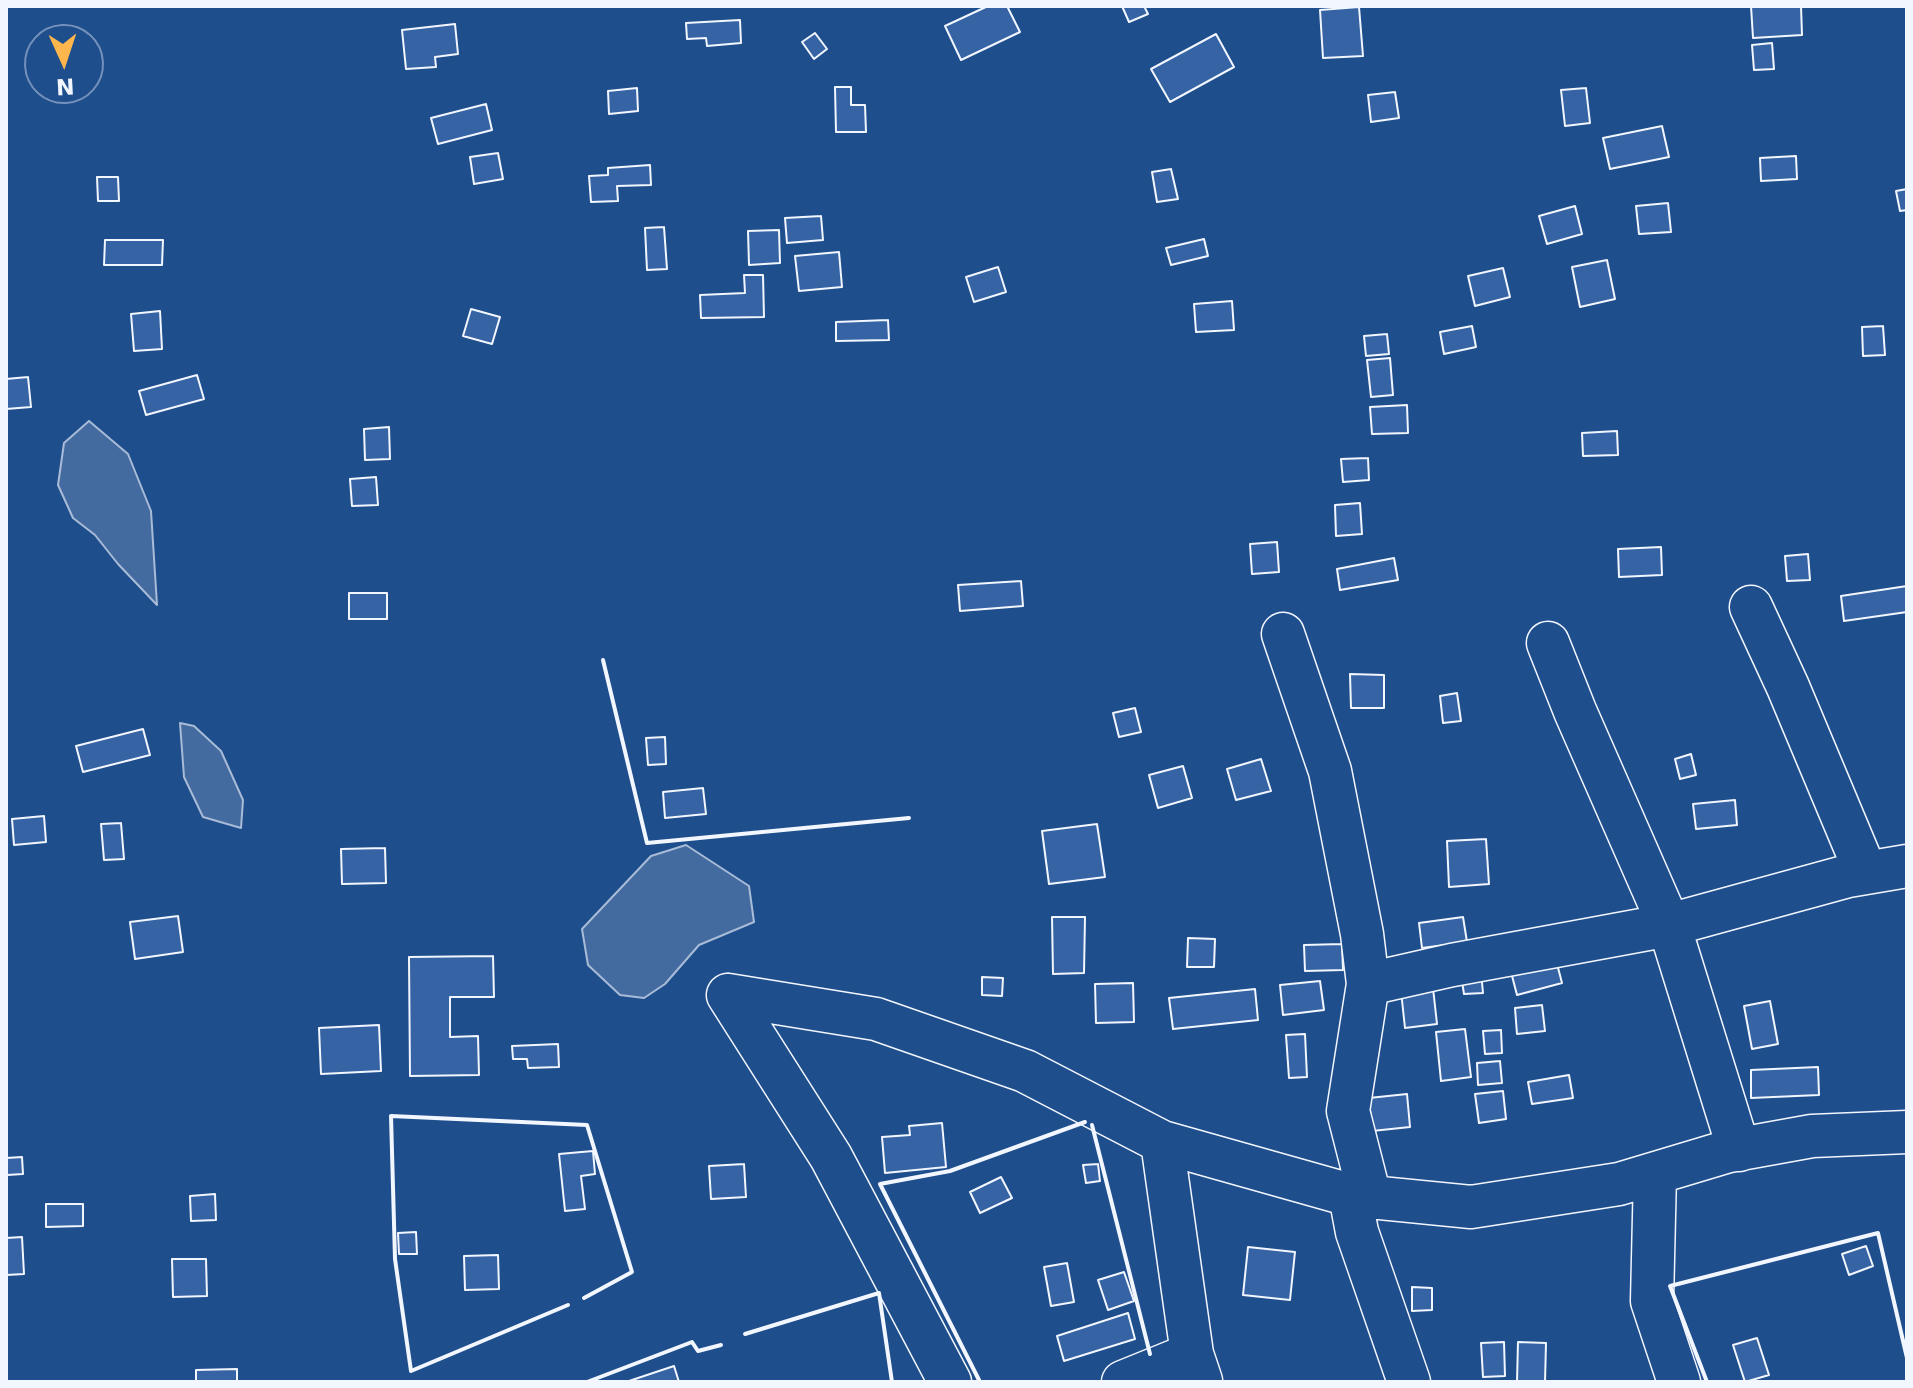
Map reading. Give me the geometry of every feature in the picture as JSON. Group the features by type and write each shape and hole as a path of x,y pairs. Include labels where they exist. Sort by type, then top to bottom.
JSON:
{"street":[{"path":"1751,607 1866,873"},
{"path":"1283,634 1330,771 1362,934 1368,984 1348,1111 1360,1196 1357,1232 1409,1382"},
{"path":"1548,643 1669,925 1739,1150"},
{"path":"1368,984 1452,965 1669,925 1848,876 1907,866"},
{"path":"950,1382 831,1157 728,995 876,1019 1025,1071 1162,1142 1360,1196 1471,1207 1619,1184 1739,1150 1812,1136 1907,1132"},
{"path":"1123,1382 1196,1368 1162,1142"},
{"path":"1655,1174 1652,1301 1679,1382"}],"water":[{"path":"89,421 128,454 151,511 157,605 95,535 73,518 58,485 64,443"},
{"path":"180,723 194,726 221,751 243,800 241,828 203,817 184,777"},
{"path":"686,845 749,886 754,922 699,945 665,984 644,998 620,995 588,965 582,929 651,856"}],"building":[{"path":"988,6 1007,6 1020,32 961,60 945,26"},
{"path":"1122,6 1144,6 1148,14 1129,22"},
{"path":"1751,6 1801,6 1802,35 1753,38"},
{"path":"1359,7 1363,56 1323,58 1320,10"},
{"path":"740,20 741,43 707,46 706,38 687,39 686,23"},
{"path":"455,24 458,54 435,57 436,67 406,69 402,30"},
{"path":"815,33 827,49 814,59 802,42"},
{"path":"1216,34 1234,67 1170,102 1151,69"},
{"path":"1772,43 1774,69 1754,70 1752,45"},
{"path":"835,87 851,87 851,105 865,105 866,132 836,132"},
{"path":"637,88 638,111 609,114 608,91"},
{"path":"1586,88 1590,123 1565,126 1561,90"},
{"path":"1395,92 1399,118 1371,122 1368,95"},
{"path":"486,104 492,130 438,144 431,118"},
{"path":"1662,126 1669,157 1610,169 1603,138"},
{"path":"498,153 503,179 474,184 470,157"},
{"path":"1796,156 1797,179 1761,181 1760,158"},
{"path":"650,165 651,185 617,186 618,201 591,202 589,176 608,175 608,168"},
{"path":"1171,169 1178,199 1157,202 1152,172"},
{"path":"97,177 118,177 119,201 98,201"},
{"path":"1907,189 1907,210 1900,211 1896,191"},
{"path":"1668,203 1671,232 1639,234 1636,206"},
{"path":"1575,206 1582,234 1547,244 1539,216"},
{"path":"821,216 823,240 787,243 785,218"},
{"path":"664,227 667,269 647,270 645,228"},
{"path":"779,230 780,263 749,265 748,231"},
{"path":"1204,239 1208,256 1171,265 1166,248"},
{"path":"105,240 163,240 162,265 104,265"},
{"path":"839,252 842,287 799,291 795,256"},
{"path":"1607,260 1615,299 1580,307 1572,267"},
{"path":"998,267 1006,292 974,302 966,277"},
{"path":"1503,268 1510,297 1475,306 1468,276"},
{"path":"744,275 763,275 764,317 701,318 700,295 745,293"},
{"path":"1232,301 1234,330 1196,332 1194,304"},
{"path":"471,309 500,317 492,344 463,336"},
{"path":"160,311 162,349 134,351 131,314"},
{"path":"888,320 889,340 836,341 836,322"},
{"path":"1472,326 1476,347 1444,354 1440,332"},
{"path":"1883,326 1885,355 1863,356 1862,327"},
{"path":"1387,334 1389,354 1366,356 1364,336"},
{"path":"1390,358 1393,395 1371,397 1367,360"},
{"path":"197,375 204,399 146,415 139,391"},
{"path":"28,377 31,407 6,409 6,379"},
{"path":"1407,405 1408,433 1372,434 1370,407"},
{"path":"389,427 390,459 365,460 364,429"},
{"path":"1617,431 1618,455 1583,456 1582,433"},
{"path":"1368,458 1369,480 1343,482 1341,459"},
{"path":"376,477 378,505 352,506 350,479"},
{"path":"1360,503 1362,534 1336,536 1335,505"},
{"path":"1277,542 1279,572 1252,574 1250,544"},
{"path":"1661,547 1662,575 1619,577 1618,549"},
{"path":"1808,554 1810,580 1787,581 1785,556"},
{"path":"1394,558 1398,580 1340,590 1337,569"},
{"path":"1021,581 1023,606 960,611 958,585"},
{"path":"1907,586 1907,612 1844,621 1841,596"},
{"path":"349,593 387,593 387,619 349,619"},
{"path":"1350,674 1384,675 1384,708 1351,708"},
{"path":"1457,693 1461,721 1443,723 1440,696"},
{"path":"1135,708 1141,732 1119,737 1113,713"},
{"path":"143,729 150,755 83,772 76,746"},
{"path":"665,737 666,764 648,765 646,738"},
{"path":"1691,754 1696,775 1680,779 1675,759"},
{"path":"1261,759 1271,791 1236,800 1227,769"},
{"path":"1183,766 1192,798 1158,808 1149,775"},
{"path":"703,788 706,814 665,818 663,792"},
{"path":"1735,800 1737,825 1696,829 1693,804"},
{"path":"44,816 46,842 14,845 12,819"},
{"path":"121,823 124,859 104,860 101,824"},
{"path":"1097,824 1105,877 1049,884 1042,831"},
{"path":"1486,839 1489,884 1449,887 1447,841"},
{"path":"385,848 386,883 342,884 341,849"},
{"path":"178,916 183,952 135,959 130,922"},
{"path":"1052,917 1085,917 1084,973 1053,974"},
{"path":"1463,917 1467,942 1422,948 1419,923"},
{"path":"1188,938 1215,939 1214,967 1187,967"},
{"path":"1342,944 1343,970 1305,971 1304,945"},
{"path":"493,956 494,997 450,997 450,1037 478,1036 479,1075 410,1076 409,957"},
{"path":"1556,960 1562,983 1517,995 1511,972"},
{"path":"1481,972 1483,993 1464,994 1461,975"},
{"path":"982,977 1003,978 1002,996 982,995"},
{"path":"1320,981 1324,1010 1283,1015 1280,985"},
{"path":"1133,983 1134,1022 1096,1023 1095,984"},
{"path":"1433,988 1437,1024 1405,1028 1401,991"},
{"path":"1255,989 1258,1020 1173,1029 1169,998"},
{"path":"1770,1001 1778,1044 1752,1049 1744,1006"},
{"path":"1542,1005 1545,1031 1517,1034 1515,1008"},
{"path":"379,1025 381,1071 321,1074 319,1028"},
{"path":"1465,1029 1471,1077 1441,1081 1436,1032"},
{"path":"1501,1030 1502,1053 1485,1054 1483,1031"},
{"path":"1305,1034 1307,1077 1289,1078 1286,1035"},
{"path":"558,1044 559,1067 528,1068 527,1059 513,1059 512,1046"},
{"path":"1500,1061 1502,1083 1478,1085 1477,1063"},
{"path":"1818,1067 1819,1095 1751,1098 1751,1070"},
{"path":"1569,1075 1573,1098 1532,1104 1528,1082"},
{"path":"1503,1091 1506,1119 1479,1123 1475,1094"},
{"path":"1407,1094 1410,1127 1372,1131 1369,1098"},
{"path":"942,1123 946,1167 885,1173 882,1137 910,1135 909,1126"},
{"path":"593,1151 595,1174 581,1176 585,1209 565,1211 559,1154"},
{"path":"22,1157 23,1174 7,1175 6,1158"},
{"path":"744,1164 746,1197 711,1199 709,1166"},
{"path":"1098,1164 1100,1181 1086,1183 1083,1165"},
{"path":"1001,1177 1012,1198 980,1213 970,1192"},
{"path":"215,1194 216,1220 191,1221 190,1196"},
{"path":"46,1204 83,1204 83,1226 46,1227"},
{"path":"416,1232 417,1254 399,1254 398,1233"},
{"path":"22,1237 24,1274 6,1275 6,1238"},
{"path":"1866,1246 1873,1266 1849,1275 1842,1254"},
{"path":"1248,1247 1295,1252 1290,1300 1243,1295"},
{"path":"498,1255 499,1289 465,1290 464,1256"},
{"path":"172,1259 206,1259 207,1296 173,1297"},
{"path":"1067,1263 1074,1302 1051,1306 1044,1267"},
{"path":"1124,1272 1134,1301 1108,1310 1098,1280"},
{"path":"1412,1287 1432,1288 1432,1310 1412,1311"},
{"path":"1128,1313 1135,1339 1064,1361 1057,1336"},
{"path":"1757,1338 1769,1375 1745,1382 1733,1345"},
{"path":"1504,1342 1505,1376 1483,1377 1481,1343"},
{"path":"1518,1342 1546,1343 1545,1382 1517,1382"},
{"path":"674,1366 679,1382 629,1381"},
{"path":"237,1369 237,1382 196,1382 196,1370"}],"wall":[{"path":"603,660 647,843 909,818"},
{"path":"568,1305 411,1371 395,1259 391,1116 587,1125 632,1272 584,1298"},
{"path":"980,1382 880,1184 950,1171 1085,1122"},
{"path":"1092,1125 1150,1354"},
{"path":"1707,1382 1670,1286 1878,1233 1907,1358"},
{"path":"745,1334 879,1293 892,1382"},
{"path":"587,1382 692,1342 698,1351 721,1345"}]}
